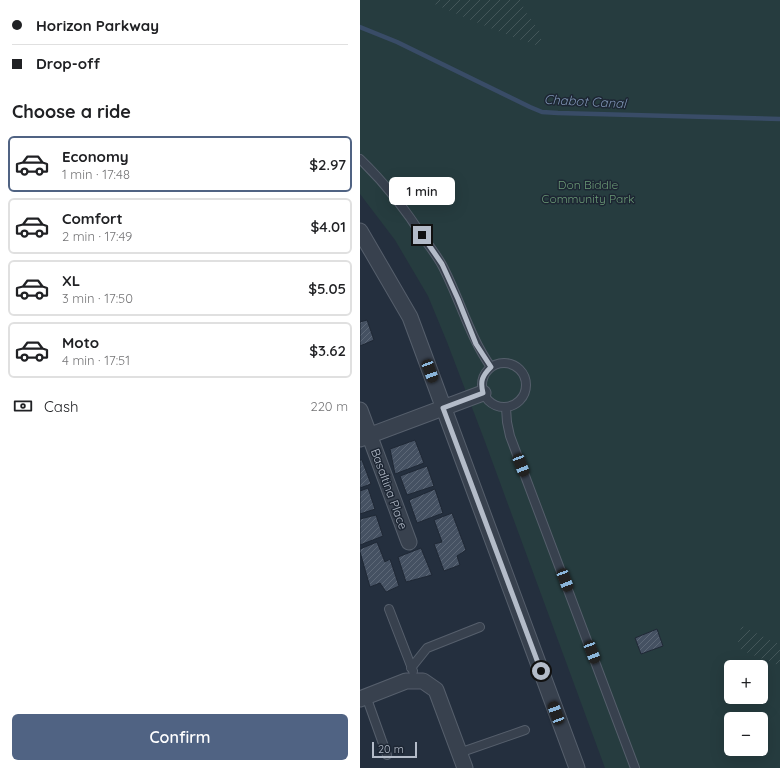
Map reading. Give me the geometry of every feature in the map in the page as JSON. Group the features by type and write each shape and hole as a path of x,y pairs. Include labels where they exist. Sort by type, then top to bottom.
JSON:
{"street":[{"path":"360,231 410,317 577,768"},
{"path":"365,437 483,393"},
{"name":"Basaltina Place","path":"360,410 365,437 409,542"},
{"path":"363,698 406,681 414,675 423,681 436,690 465,768"}],"lane":[{"path":"360,159 398,200 442,264 476,344 491,367"},
{"path":"504,363 517,368 521,372 526,384 525,390 523,396 512,406 506,408 498,407 486,399 481,386 482,379 491,367 504,363"},
{"path":"506,408 510,436 635,768"},
{"path":"389,609 414,675"},
{"path":"414,675 427,648 480,627"},
{"path":"363,698 388,755"},
{"path":"459,753 525,730"}],"green space":[{"name":"Don Biddle Community Park","path":"360,0 780,0 780,768 605,768 447,342 428,296 395,240 360,194"},
{"path":"430,0 520,0 527,14 539,30 541,41 539,46 511,36 430,2"},
{"path":"742,626 780,644 780,666 741,650 737,638"}],"building":[{"path":"367,320 374,340 360,346 360,322"},
{"path":"415,440 424,463 395,474 390,449"},
{"path":"360,460 362,460 371,484 360,488"},
{"path":"427,466 434,486 407,495 400,476"},
{"path":"368,488 375,509 360,514 360,491"},
{"path":"435,489 443,513 417,523 409,500"},
{"path":"452,513 466,550 457,556 460,565 444,571 434,544 442,542 434,520"},
{"path":"376,515 383,536 360,545 360,519"},
{"path":"377,542 385,562 390,559 399,586 386,592 380,583 370,587 360,552 360,549"},
{"path":"421,548 432,575 406,582 398,557"},
{"path":"657,629 663,646 641,654 635,638"}],"waterway":[{"name":"Chabot Canal","path":"360,27 397,42 542,112 780,119"}],"route":[{"path":"422,235 442,264 476,344 491,367 482,379 481,386 483,393 443,408 541,671"}]}
